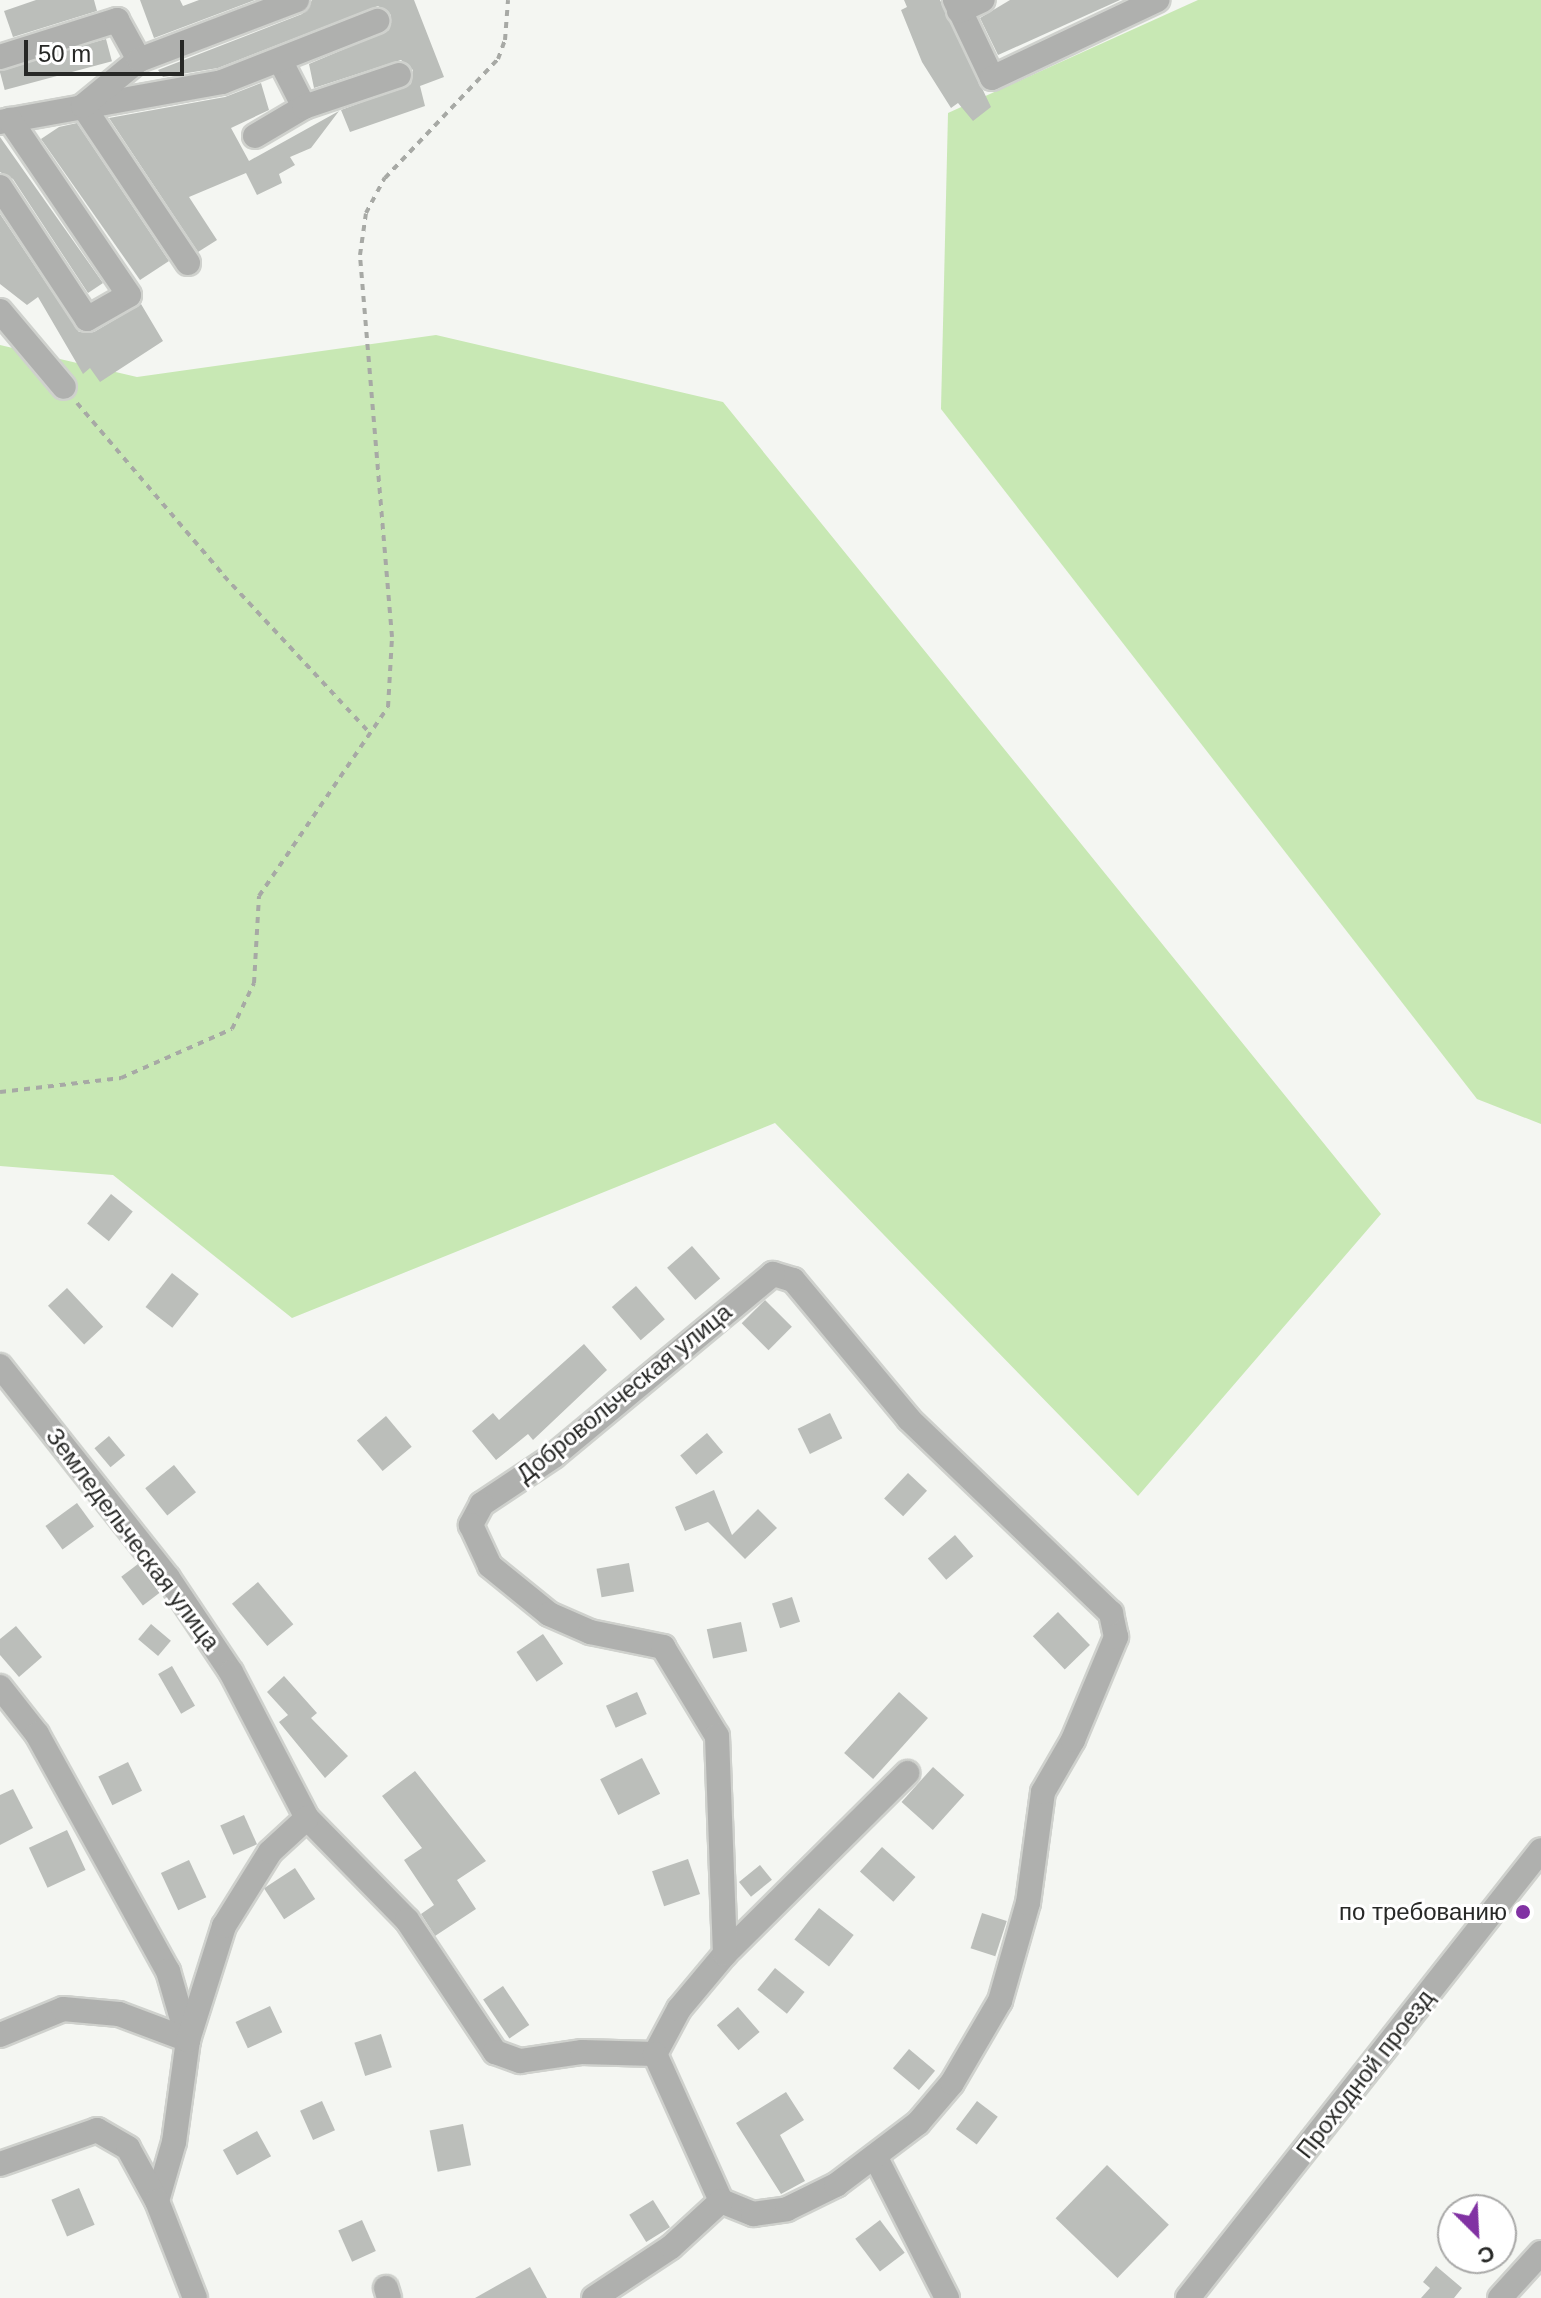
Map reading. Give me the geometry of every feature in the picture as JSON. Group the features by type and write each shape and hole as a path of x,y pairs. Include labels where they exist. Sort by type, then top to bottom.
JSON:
{"street":[{"path":"83,106 139,60 297,0"},
{"path":"983,0 957,6 992,78 1157,0"},
{"path":"0,57 117,20 139,60"},
{"path":"0,187 87,319 129,295 5,121 222,82 377,21"},
{"path":"280,60 304,107"},
{"path":"255,136 304,107 399,75"},
{"path":"83,106 188,263"},
{"path":"0,311 64,387"},
{"name":"Добровольческая улица","path":"725,1954 717,1736 663,1647 590,1632 549,1614 490,1566 471,1525 482,1504 554,1456 773,1274 793,1280 909,1419 1111,1613 1116,1637 1073,1740 1043,1792 1028,1903 1000,2001 952,2083 918,2123 876,2158"},
{"name":"Земледельческая улица","path":"0,1366 159,1567 231,1672 307,1818 407,1920 495,2052 520,2061 582,2052 655,2054"},
{"path":"0,1687 37,1734 116,1871 168,1971 188,2040"},
{"path":"907,1773 725,1954 679,2009 655,2054 721,2201 753,2214 787,2209 876,2158 947,2298"},
{"path":"157,2201 174,2142 188,2040 224,1926 270,1852 307,1818"},
{"name":"Проходной проезд","path":"1188,2298 1541,1850"},
{"path":"0,2035 63,2009 119,2014 188,2040"},
{"path":"0,2164 97,2130 128,2148 157,2201 195,2298"},
{"path":"594,2298 671,2247 721,2201"},
{"path":"1500,2298 1541,2253"}],"path":[{"path":"0,1092 121,1078 232,1029 254,983 259,896 388,707 394,676 360,255 366,213 385,178 498,59 505,40 508,0"},
{"path":"64,387 224,576 370,733"}],"green space":[{"path":"1198,0 1541,0 1541,1124 1477,1099 941,409 948,113"},
{"path":"436,335 723,402 1381,1214 1138,1496 775,1123 292,1318 113,1175 0,1166 0,345 137,377"}],"building":[{"path":"36,0 94,0 97,11 13,37 4,11"},
{"path":"140,0 180,0 183,6 199,0 255,0 154,38"},
{"path":"312,0 414,0 444,77 420,86 425,106 350,132 341,110 411,84 413,70 401,60 314,88 309,64 389,30 391,15 378,6 218,68 163,77 158,70 302,14"},
{"path":"904,0 940,0 991,107 973,121 958,103 951,108 922,62 901,10 907,7"},
{"path":"1010,0 1120,0 998,55 980,18"},
{"path":"106,39 112,61 5,90 0,67"},
{"path":"261,83 269,110 231,128 249,161 339,111 311,148 290,157 295,165 279,174 282,183 257,195 246,173 189,197 217,240 198,252 109,118 225,97"},
{"path":"77,123 169,261 140,280 41,139 59,127"},
{"path":"0,137 103,283 88,293 13,179 0,172"},
{"path":"0,214 79,332 94,332 141,304 163,341 100,382 90,368 83,374 38,297 27,305 0,284"},
{"path":"111,1194 133,1212 109,1241 87,1224"},
{"path":"692,1246 720,1278 695,1300 667,1268"},
{"path":"172,1273 199,1294 172,1328 146,1307"},
{"path":"636,1286 665,1319 641,1340 612,1307"},
{"path":"67,1288 103,1327 84,1344 48,1306"},
{"path":"765,1300 792,1327 769,1350 742,1323"},
{"path":"584,1344 607,1370 533,1440 528,1434 496,1460 472,1431 493,1413 499,1420"},
{"path":"830,1413 842,1438 810,1454 798,1429"},
{"path":"386,1416 412,1447 383,1471 357,1440"},
{"path":"707,1433 723,1452 696,1475 680,1455"},
{"path":"109,1436 125,1455 111,1467 94,1448"},
{"path":"174,1465 196,1492 167,1515 145,1488"},
{"path":"908,1473 927,1491 903,1516 884,1499"},
{"path":"714,1490 732,1535 758,1509 777,1528 745,1559 708,1522 685,1531 675,1507"},
{"path":"77,1503 94,1526 62,1549 45,1526"},
{"path":"955,1535 973,1556 946,1580 928,1559"},
{"path":"629,1563 634,1592 602,1597 597,1569"},
{"path":"138,1564 160,1593 143,1605 121,1577"},
{"path":"258,1582 293,1624 267,1646 232,1604"},
{"path":"792,1597 800,1622 780,1628 772,1603"},
{"path":"1058,1612 1090,1645 1065,1669 1033,1636"},
{"path":"741,1622 747,1651 713,1659 707,1629"},
{"path":"151,1624 171,1641 158,1656 138,1639"},
{"path":"16,1626 42,1657 19,1677 0,1655 0,1639"},
{"path":"543,1634 563,1664 537,1682 516,1652"},
{"path":"172,1666 195,1706 181,1714 158,1674"},
{"path":"284,1676 317,1713 311,1718 348,1756 325,1778 279,1722 288,1715 267,1692"},
{"path":"637,1692 647,1714 616,1728 606,1706"},
{"path":"899,1692 928,1718 873,1779 844,1753"},
{"path":"642,1758 660,1794 618,1815 600,1779"},
{"path":"128,1762 142,1791 112,1805 98,1776"},
{"path":"933,1767 964,1795 933,1830 902,1802"},
{"path":"415,1771 486,1861 457,1880 476,1909 435,1936 421,1914 434,1905 404,1860 422,1848 382,1796"},
{"path":"13,1789 33,1828 0,1845 0,1795"},
{"path":"244,1815 257,1844 233,1855 220,1826"},
{"path":"67,1830 86,1870 48,1888 29,1848"},
{"path":"882,1847 915,1877 893,1902 860,1872"},
{"path":"688,1859 700,1894 664,1906 652,1871"},
{"path":"189,1860 206,1897 178,1910 161,1873"},
{"path":"760,1865 772,1880 751,1897 739,1882"},
{"path":"295,1868 315,1899 284,1919 264,1888"},
{"path":"819,1908 854,1935 829,1967 794,1940"},
{"path":"982,1913 1007,1921 995,1956 971,1948"},
{"path":"775,1968 805,1992 787,2014 757,1990"},
{"path":"503,1986 529,2025 509,2038 483,1999"},
{"path":"270,2006 282,2032 248,2048 236,2022"},
{"path":"738,2007 760,2032 739,2050 717,2025"},
{"path":"381,2034 392,2067 365,2076 354,2043"},
{"path":"909,2049 935,2071 919,2090 893,2068"},
{"path":"786,2092 804,2120 780,2135 805,2181 781,2194 736,2123"},
{"path":"322,2101 335,2130 313,2140 300,2111"},
{"path":"977,2101 998,2117 977,2145 956,2129"},
{"path":"463,2124 471,2165 438,2172 430,2130"},
{"path":"257,2131 271,2156 237,2175 223,2150"},
{"path":"1107,2165 1169,2225 1117,2278 1056,2218"},
{"path":"79,2188 95,2225 67,2237 51,2200"},
{"path":"653,2200 670,2227 646,2242 629,2215"},
{"path":"362,2220 376,2251 352,2262 338,2231"},
{"path":"880,2220 905,2253 880,2271 855,2239"},
{"path":"1436,2266 1437,2274 1445,2274 1462,2288 1454,2298 1421,2298 1430,2288 1423,2282"},
{"path":"530,2267 547,2298 475,2298"}],"place":[{"name":"по требованию","path":"1523,1912"}]}
